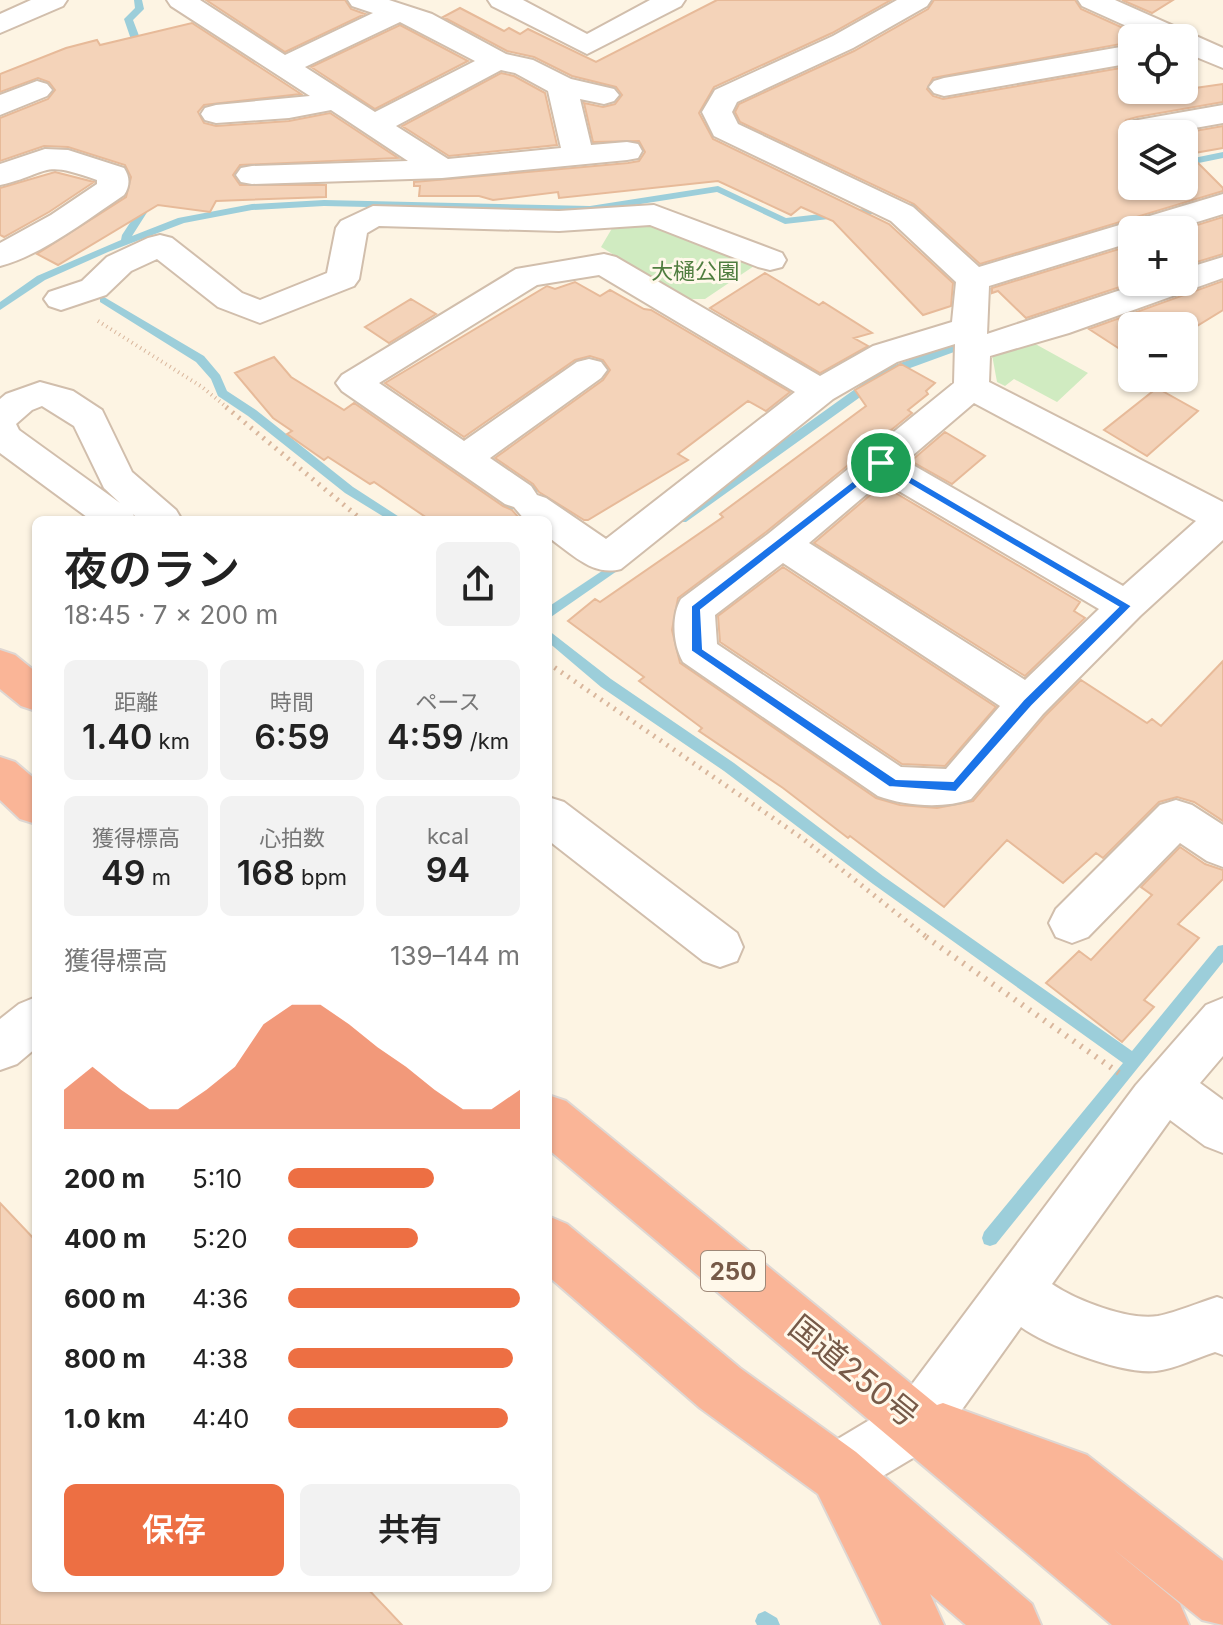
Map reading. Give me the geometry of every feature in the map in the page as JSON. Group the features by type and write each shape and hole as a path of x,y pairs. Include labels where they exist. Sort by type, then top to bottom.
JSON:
{"highway":[{"path":"0,666 32,692"},
{"path":"0,774 32,802"},
{"name":"国道250号","path":"552,1121 1159,1625"},
{"path":"552,1245 720,1388 836,1472 1011,1625"},
{"name":"250","path":"918,1423 1067,1475 1223,1599"},
{"path":"836,1472 914,1625"}],"street":[{"path":"0,25 53,0"},
{"path":"181,0 332,101 442,169"},
{"path":"362,0 422,20 497,61 523,66 562,86 604,95"},
{"path":"502,0 587,45 671,0"},
{"path":"917,0 843,42 725,96 717,112 725,130 825,177 869,181 973,280 971,350 881,463 782,544 695,609 697,651 893,784 956,787 1028,703 1126,606 1222,520 971,350"},
{"path":"1092,0 1145,24"},
{"path":"282,67 398,12"},
{"path":"1198,48 1223,59"},
{"path":"944,87 995,70 1118,56"},
{"path":"372,126 497,61"},
{"path":"562,86 578,157"},
{"path":"0,106 37,90"},
{"path":"216,114 289,109 332,101"},
{"path":"1189,120 1223,114"},
{"path":"252,175 442,169 627,151"},
{"path":"0,176 32,159 58,155 113,175 113,188 0,258 51,292 94,288 119,264 160,245 230,300 260,312 342,279 352,228 373,216 544,220 654,215 741,236 770,260"},
{"path":"1184,216 1223,204"},
{"path":"544,220 604,264 820,391"},
{"path":"973,280 1118,236"},
{"path":"538,516 525,501 354,383 528,276 604,264"},
{"path":"1198,275 1223,267"},
{"path":"558,540 607,559 820,391 885,354 971,350 1057,325 1138,296"},
{"path":"465,458 589,370"},
{"path":"0,418 19,402 40,394 60,399 89,419 117,479 159,516"},
{"path":"0,427 2,436 112,516"},
{"path":"881,463 1126,606"},
{"path":"782,544 1028,703"},
{"path":"552,818 720,947"},
{"path":"1072,923 1176,818 1223,848"},
{"path":"836,1472 918,1423 1166,1088 1223,1020"},
{"path":"0,1048 32,1022"},
{"path":"1166,1088 1223,1129"},
{"path":"1014,1290 1058,1321 1128,1341 1155,1344 1217,1324 1223,1328"}],"path":[{"path":"51,292 202,387 357,516"},
{"path":"552,666 802,838 925,936 1112,1068"}],"green space":[{"name":"大樋公園","path":"648,222 754,266 705,299 687,299 601,247 614,225"},
{"path":"1019,335 1088,373 1057,402 1014,379 1005,386 997,382 990,344"}],"building":[{"path":"206,0 345,0 351,9 365,14 285,52"},
{"path":"717,0 891,0 832,33 714,87 699,113 713,139 889,224 953,283 951,306 923,315 833,221 801,207 791,215 718,181 559,198 558,192 493,200 479,196 419,196 420,186 414,186 414,182 628,163 639,161 645,152 639,141 593,142 584,103 603,107 615,104 622,95 616,87 572,76 534,57 507,51 443,17 460,8 504,31 509,28 520,34 528,29 596,62"},
{"path":"934,0 1075,0 1081,9 1118,26 1118,45 933,78 927,89 933,96 943,99 1118,68 1118,104 1198,104 1198,88 1223,84 1223,102 1118,120 1118,200 1193,200 1140,216 1118,216 1118,223 980,264 914,204 740,122 735,112 739,104 854,51 928,9"},
{"path":"1122,0 1173,0 1152,13"},
{"path":"192,23 301,94 204,105 198,112 204,123 216,126 289,121 330,113 398,158 240,165 233,175 240,185 326,185 326,197 216,201 210,212 158,205 58,265 37,254 126,197 131,177 125,165 68,147 44,146 0,161 0,118 48,99 55,90 49,82 38,78 0,92 0,74 66,48 97,40 100,45"},
{"path":"400,25 468,61 375,109 311,67"},
{"path":"501,73 514,76 545,93 557,145 449,156 402,126"},
{"path":"1223,126 1223,148 1198,152 1198,130"},
{"path":"1198,163 1223,188 1223,191 1198,199"},
{"path":"55,172 94,182 49,212 4,237 0,235 0,188"},
{"path":"1223,217 1223,254 1198,262 1198,225"},
{"path":"1118,249 1118,288 1026,318 998,291 992,293 992,288"},
{"path":"765,273 819,305 823,302 872,333 854,338 868,346 820,373 710,308"},
{"path":"1223,281 1223,310 1198,325 1198,312 1136,312 1181,296 1198,296 1198,290"},
{"path":"575,282 600,296 610,290 651,310 790,392 766,411 748,401 678,454 688,460 584,520 539,492 533,484 495,458 603,380 610,370 603,360 590,356 575,360 464,437 385,383 547,286 555,289"},
{"path":"411,299 436,314 389,343 365,327"},
{"path":"1118,319 1118,348 1089,329"},
{"path":"274,357 291,377 344,410 354,403 517,516 424,516 374,482 370,484 328,457 324,460 287,434 292,431 273,418 235,373"},
{"path":"901,364 935,383 926,391 928,394 908,410 912,413 766,532 678,598 672,630 680,663 876,798 900,805 937,808 973,801 1045,716 1081,680 1147,723 1152,719 1161,726 1223,661 1223,821 1194,802 1177,797 1159,802 1103,858 1096,853 1063,883 1007,840 944,907 850,836 848,838 783,788 699,731 702,728 639,681 644,677 568,621 595,599 600,602 723,517 720,514 866,406 855,390"},
{"path":"1152,392 1164,392 1198,411 1147,456 1104,430"},
{"path":"945,432 985,456 952,484 911,461"},
{"path":"882,485 1080,602 1074,611 1085,618 1025,676 814,543"},
{"path":"783,567 996,707 945,766 902,764 720,642 718,616"},
{"path":"1180,847 1205,864 1223,870 1223,879 1178,924 1199,938 1144,1000 1154,1007 1122,1042 1046,983 1079,951 1091,960 1152,895 1141,887"},
{"path":"0,1203 32,1237 32,1592 371,1592 402,1625 0,1625"}],"waterway":[{"path":"138,0 140,9 128,19 141,54"},
{"path":"1198,160 1223,155"},
{"path":"126,242 182,220 252,207 324,203 590,209 718,189 785,221 934,204"},
{"path":"126,242 127,235 148,203"},
{"path":"0,307 41,278 126,242"},
{"path":"104,300 200,359 216,378 222,393 349,490 391,516"},
{"path":"682,519 887,372 972,342"},
{"path":"495,516 550,477"},
{"path":"552,611 626,559"},
{"path":"552,638 606,683 729,767 878,880 1133,1061"},
{"path":"990,1238 1223,951"},
{"path":"765,1621 770,1625"}],"route":[{"path":"881,463 1126,606 1028,703 956,787 893,784 697,651 695,609 782,544 881,463"}]}
